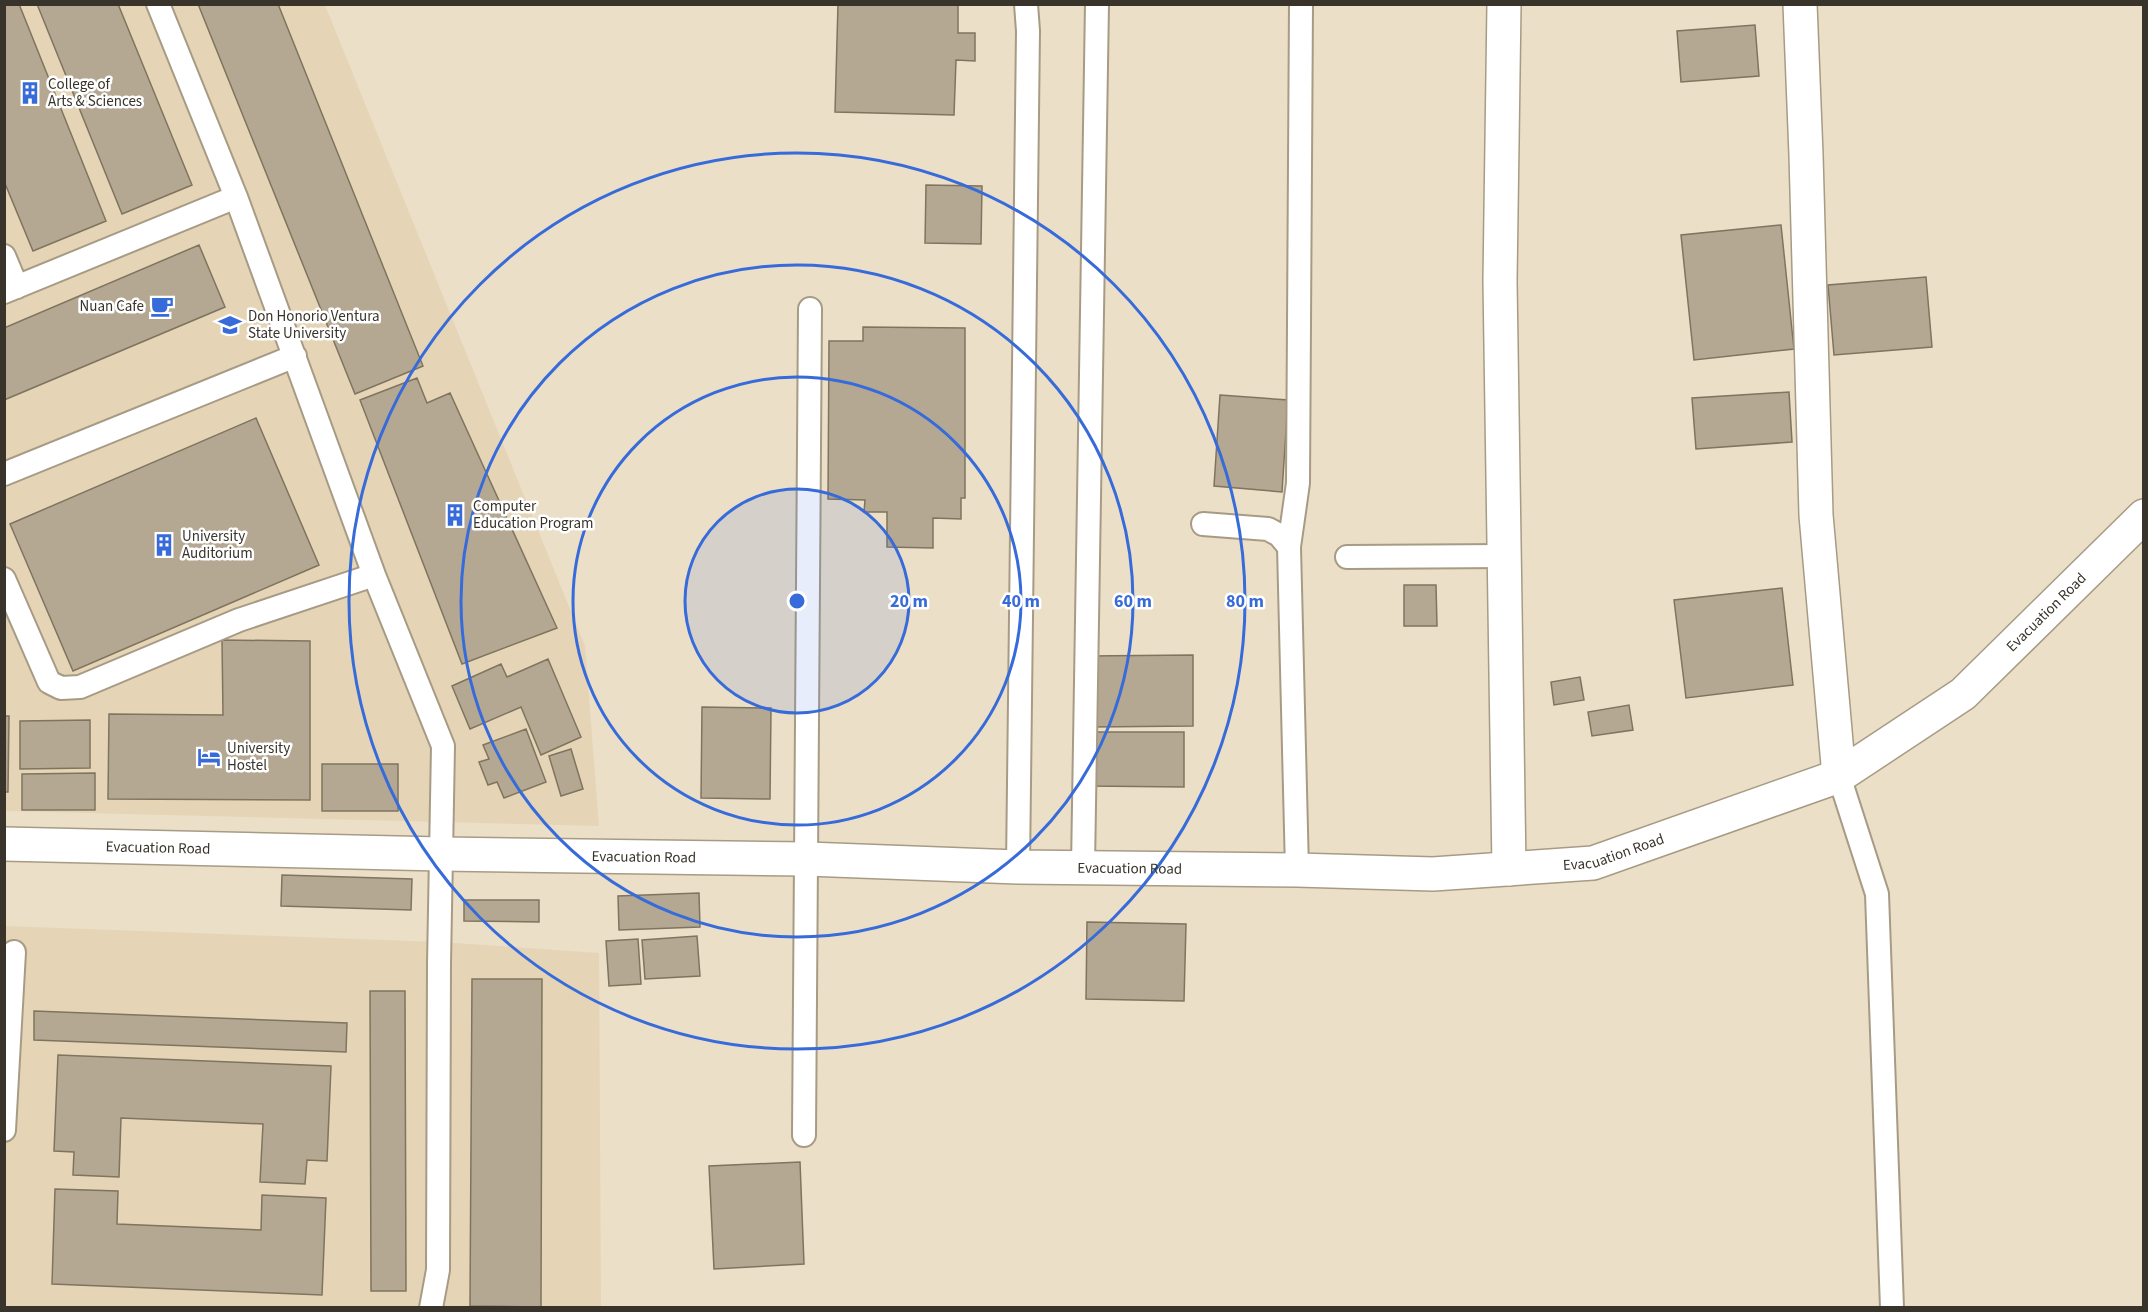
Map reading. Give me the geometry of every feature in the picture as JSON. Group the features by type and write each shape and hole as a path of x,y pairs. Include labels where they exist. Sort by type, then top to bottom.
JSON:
{"street":[{"path":"1504,4 1500,281 1509,869"},
{"path":"1800,4 1816,515 1839,776"},
{"name":"Evacuation Road","path":"4,844 441,854 807,859 1018,867 1433,874 1593,863 1839,776 1963,694 2144,516"}],"lane":[{"path":"158,4 236,197 375,575 443,746 438,1270 430,1308"},
{"path":"1018,867 1028,31 1026,4"},
{"path":"1083,867 1097,4"},
{"path":"1296,870 1289,547 1299,483 1302,4"},
{"path":"4,256 10,290 236,197"},
{"path":"804,1135 810,309"},
{"path":"4,474 295,356"},
{"path":"1203,524 1268,529 1279,535 1289,547"},
{"path":"1347,557 1504,556"},
{"path":"4,579 49,682 61,688 80,687 238,620 375,575"},
{"path":"1839,776 1877,894 1892,1308"},
{"path":"4,1130 14,952"}],"shaded area":[{"name":"Don Honorio Ventura State University","path":"5,5 325,5 585,646 599,826 5,811"},
{"path":"5,926 440,942 599,953 601,1307 5,1308"}],"building":[{"name":"College of Arts & Sciences","path":"4,4 19,4 106,221 33,251 4,181"},
{"path":"37,4 118,4 192,185 122,214"},
{"path":"198,4 278,4 423,366 355,394"},
{"path":"838,4 958,4 958,33 975,33 975,61 956,60 954,115 835,112"},
{"path":"1755,25 1759,76 1681,82 1677,31"},
{"path":"926,185 982,186 981,244 925,243"},
{"path":"1781,225 1794,349 1694,360 1681,235"},
{"path":"199,245 225,307 4,400 4,328"},
{"path":"1926,277 1932,347 1834,355 1828,285"},
{"path":"863,327 965,328 965,498 961,498 961,519 933,518 933,548 887,547 887,512 864,512 865,500 828,499 829,341 863,341"},
{"name":"Computer Education Program","path":"417,378 427,403 450,393 557,628 462,664 360,400"},
{"path":"1789,392 1792,442 1696,449 1692,398"},
{"path":"1220,395 1288,400 1282,492 1214,486"},
{"name":"University Auditorium","path":"256,418 319,565 73,671 10,524"},
{"path":"1404,585 1436,585 1437,626 1404,626"},
{"path":"1782,588 1793,685 1686,698 1674,600"},
{"name":"University Hostel","path":"222,640 310,641 310,800 108,799 109,714 223,715"},
{"path":"1193,655 1193,726 1090,727 1088,656"},
{"path":"548,659 581,737 541,755 521,707 470,729 452,686 501,664 507,677"},
{"path":"1580,677 1584,700 1554,705 1551,682"},
{"path":"1629,705 1633,730 1592,736 1588,712"},
{"path":"702,707 771,708 770,799 701,798"},
{"path":"4,716 9,716 8,792 4,792"},
{"path":"90,720 90,768 20,769 20,721"},
{"path":"526,729 546,782 504,798 497,782 488,785 479,762 489,759 483,745"},
{"path":"1088,732 1184,732 1184,787 1088,786"},
{"path":"571,749 583,789 561,796 549,756"},
{"path":"322,764 398,764 398,811 322,811"},
{"path":"95,773 95,810 22,810 22,774"},
{"path":"282,875 412,879 411,910 281,906"},
{"path":"699,893 700,927 619,930 618,896"},
{"path":"464,900 539,900 539,922 464,921"},
{"path":"1087,922 1186,924 1184,1001 1086,999"},
{"path":"697,936 700,976 645,979 642,940"},
{"path":"638,939 641,984 609,986 606,941"},
{"path":"472,979 542,979 541,1307 470,1306"},
{"path":"370,991 405,991 406,1291 371,1291"},
{"path":"34,1011 347,1023 346,1052 34,1040"},
{"path":"58,1055 331,1066 327,1161 307,1160 305,1184 260,1182 263,1124 121,1118 119,1177 73,1175 74,1152 54,1151"},
{"path":"800,1162 804,1264 714,1269 709,1166"},
{"path":"55,1189 118,1191 117,1224 261,1230 262,1195 326,1198 322,1295 52,1284"}],"place":[{"name":"College of Arts & Sciences","path":"30,93"},
{"name":"Nuan Cafe","path":"162,306"},
{"name":"Don Honorio Ventura State University","path":"230,325"},
{"name":"Computer Education Program","path":"455,515"},
{"name":"University Auditorium","path":"164,545"},
{"name":"University Hostel","path":"209,757"}]}
